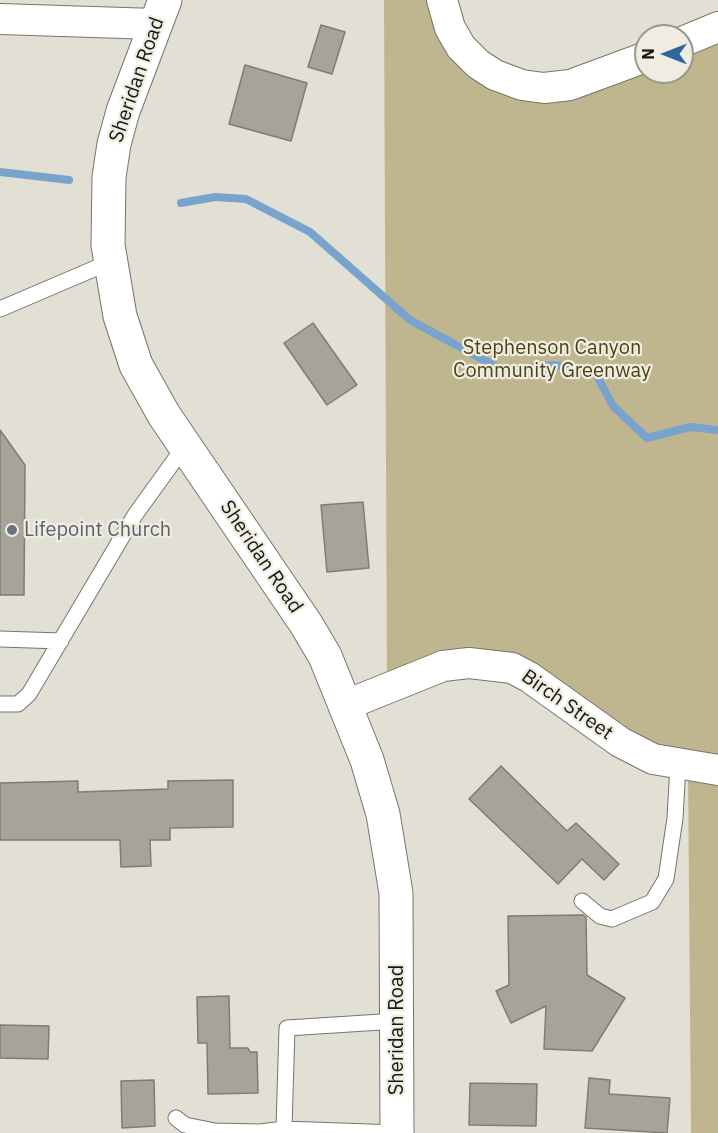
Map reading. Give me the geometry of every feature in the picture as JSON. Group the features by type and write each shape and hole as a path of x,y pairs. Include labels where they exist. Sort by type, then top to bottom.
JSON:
{"main road":[{"name":"Sheridan Road","path":"160,12 114,144 107,220 110,262 120,316 136,365 184,447 306,624 324,656 367,760 389,841 396,893 396,1133"}],"street":[{"path":"442,0 450,28 461,47 478,64 495,75 522,85 544,88 570,85 634,61"},
{"path":"0,19 160,12"},
{"path":"694,37 718,27"},
{"name":"Birch Street","path":"346,705 442,666 469,663 512,668 529,676 620,742 653,759 718,770"}],"lane":[{"path":"0,309 110,262"},
{"path":"0,704 18,704 29,694 135,515 184,447"},
{"path":"0,639 61,641"},
{"path":"582,901 600,916 612,919 652,902 666,879 675,818 678,765"},
{"path":"284,1129 287,1028 396,1021"},
{"path":"176,1118 185,1125 215,1131 260,1132 284,1129 396,1133"}],"green space":[{"name":"Stephenson Canyon Community Greenway","path":"384,0 442,0 495,75 634,73 634,84 694,84 694,37 718,27 718,1133 691,1133 688,767 512,668 387,688"}],"building":[{"path":"321,25 345,32 332,74 308,67"},
{"path":"245,65 307,83 291,141 229,124"},
{"path":"313,323 357,385 327,405 284,343"},
{"name":"Lifepoint Church","path":"0,430 25,465 24,595 0,595"},
{"path":"363,502 369,568 327,572 321,505"},
{"path":"501,766 567,831 576,823 619,864 604,880 582,859 558,884 469,799"},
{"path":"233,780 233,827 170,828 170,840 150,840 151,866 121,867 120,840 0,840 0,783 78,781 78,792 168,789 168,781"},
{"path":"583,915 586,917 587,975 625,998 592,1051 544,1049 546,1006 511,1023 496,991 509,985 508,916"},
{"path":"229,996 230,1048 248,1048 250,1052 257,1052 258,1093 208,1094 207,1043 198,1043 197,997"},
{"path":"0,1025 49,1026 48,1059 0,1058"},
{"path":"589,1078 610,1080 609,1094 670,1098 667,1133 585,1128"},
{"path":"154,1080 155,1126 122,1128 121,1081"},
{"path":"470,1083 537,1084 536,1126 469,1125"}],"waterway":[{"path":"0,172 69,180"},
{"path":"181,203 215,197 246,199 310,232 410,320 502,370 554,365 595,372 613,406 647,438 690,427 718,430"}],"place":[{"name":"Lifepoint Church","path":"12,530"}]}
